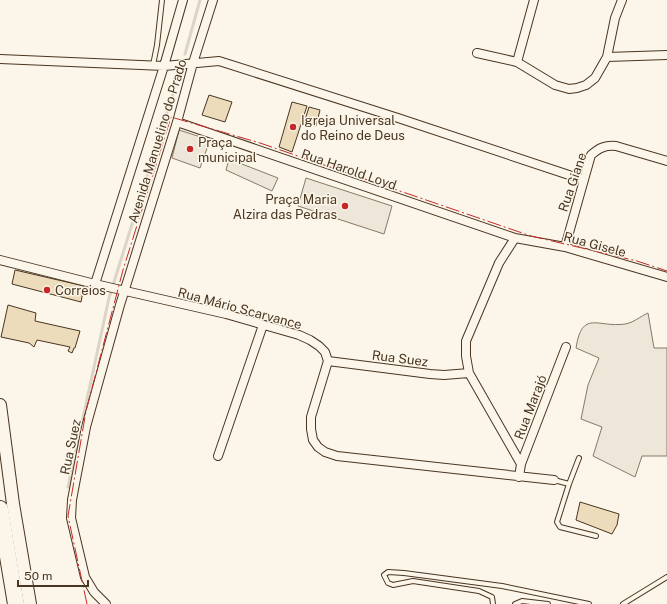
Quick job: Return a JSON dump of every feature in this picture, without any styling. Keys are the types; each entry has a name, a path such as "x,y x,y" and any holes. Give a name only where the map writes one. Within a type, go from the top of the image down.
{"highway":[{"path":"0,509 16,604"}],"main road":[{"path":"0,405 13,504 30,604"}],"street":[{"name":"Avenida Manuelino do Prado","path":"95,284 164,66 183,0"},
{"name":"Avenida Manuelino do Prado","path":"124,290 177,122 212,0"},
{"path":"517,62 534,0"},
{"path":"477,53 517,62 555,85 569,89 586,85 595,78 607,57 615,18 622,0"},
{"path":"607,57 667,55"},
{"path":"0,59 164,66 219,61 584,180"},
{"name":"Rua Harold Loyd","path":"177,122 515,238"},
{"name":"Rua Giane","path":"565,247 591,155 599,149 607,146 626,148 667,161"},
{"path":"515,238 499,263 476,315 466,341 466,356 469,373 521,464"},
{"name":"Rua Gisele","path":"515,238 565,247 667,276"},
{"name":"Rua Mário Scarvance","path":"0,260 95,284 226,314 299,335 310,340 322,349 328,361"},
{"name":"Rua Suez","path":"106,604 94,592 85,577 71,518 72,500 86,427 124,290"},
{"path":"218,456 263,325"},
{"name":"Rua Marajó","path":"519,477 521,464 566,347"},
{"path":"328,361 311,417 313,440 318,447 325,452 337,456 554,480"},
{"name":"Rua Suez","path":"328,361 430,374 444,375 469,373"}],"lane":[{"path":"153,65 157,45 162,0"},
{"path":"579,458 557,522 560,527 596,536"},
{"path":"554,480 569,484"},
{"path":"493,604 492,597 478,591 413,581 393,585 388,583 384,575 388,572 404,573 502,586 588,604"},
{"path":"623,604 667,577"},
{"path":"515,604 522,601 548,604"}],"shaded area":[{"name":"Praça municipal","path":"179,130 210,140 200,168 172,158"},
{"path":"229,159 278,178 272,191 226,170"},
{"name":"Praça Maria Alzira das Pedras","path":"306,178 392,206 384,234 298,206"},
{"path":"648,313 654,348 667,348 667,456 642,456 635,477 593,456 602,427 581,419 588,385 599,358 576,348 582,328 587,324 625,324"}],"building":[{"path":"209,95 232,102 225,122 202,115"},
{"name":"Igreja Universal do Reino de Deus","path":"292,102 307,106 292,152 279,147"},
{"path":"309,107 320,110 316,126 304,123"},
{"path":"15,270 84,286 81,302 12,284"},
{"path":"8,305 36,313 35,321 80,331 72,353 68,351 70,347 37,340 34,347 29,343 1,337"},
{"path":"580,502 619,514 617,525 612,534 576,520"}],"waterway":[{"path":"185,54 200,0"},
{"path":"68,487 109,298 179,74"}],"power":[{"path":"87,604 68,516 86,411 123,270 171,117 260,143 531,236 637,261 667,271"}],"place":[{"name":"Igreja Universal do Reino de Deus","path":"293,127"},
{"name":"Praça municipal","path":"190,149"},
{"name":"Praça Maria Alzira das Pedras","path":"345,206"},
{"name":"Correios","path":"47,290"}]}
